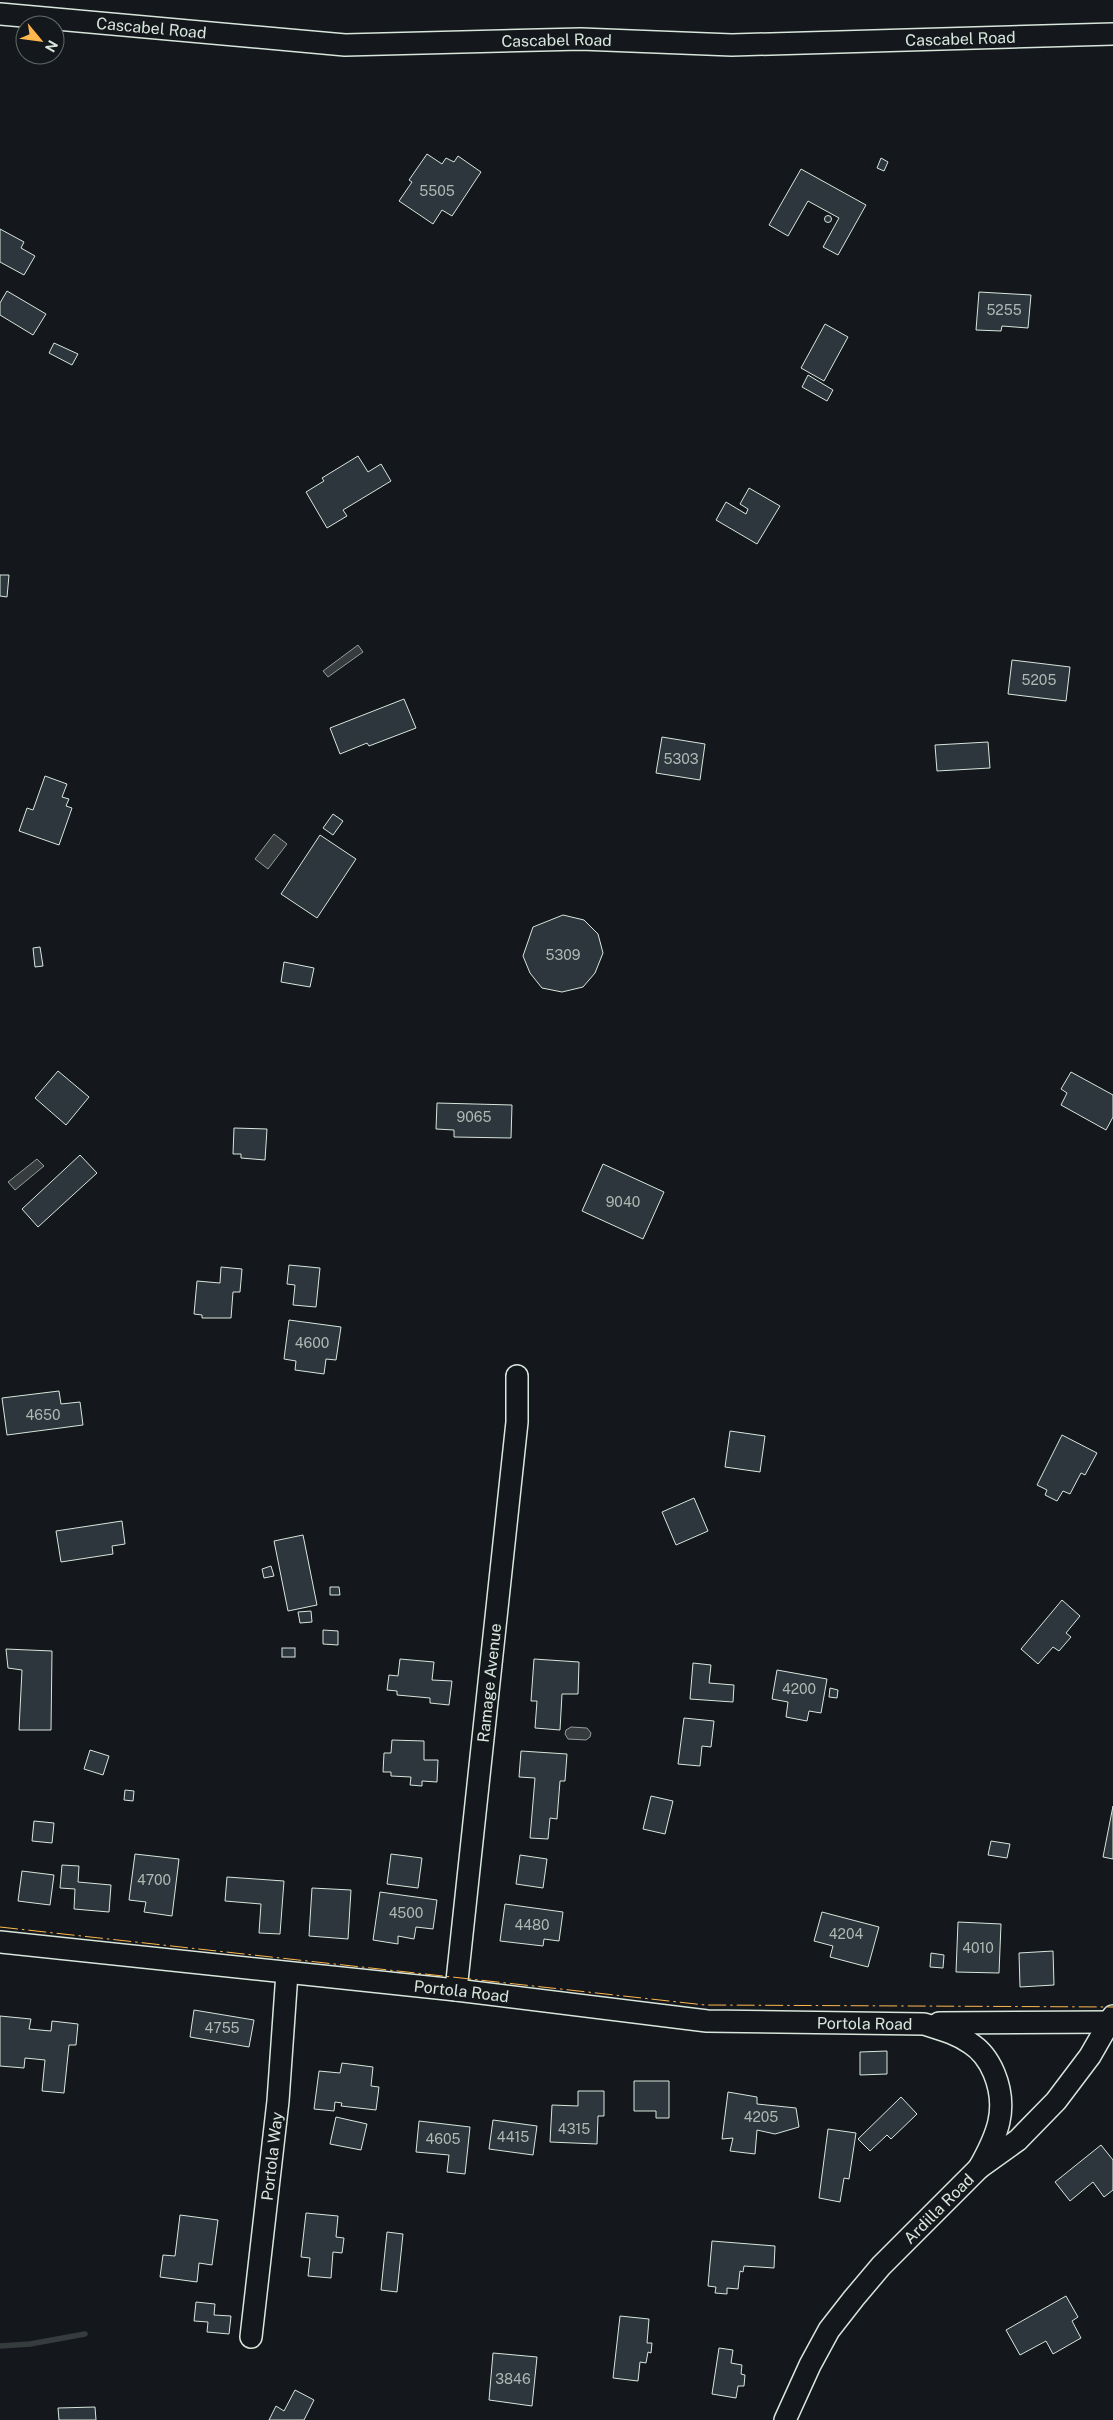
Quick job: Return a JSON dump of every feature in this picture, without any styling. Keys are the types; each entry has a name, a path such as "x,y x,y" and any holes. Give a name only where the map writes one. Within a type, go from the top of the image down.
{"street":[{"name":"Cascabel Road","path":"0,14 346,45 581,40 732,45 1113,34"},
{"name":"Ramage Avenue","path":"456,1990 517,1422 517,1376"},
{"name":"Portola Road","path":"0,1942 286,1974 456,1990 708,2021 924,2024 1112,2019"},
{"name":"Portola Way","path":"252,2336 278,2101 286,1974"},
{"name":"Ardilla Road","path":"785,2420 810,2365 829,2330 854,2298 881,2266 979,2168 1018,2140 1056,2102 1090,2056 1112,2019"},
{"name":"Portola Road","path":"924,2024 949,2031 971,2043 983,2054 998,2083 1002,2100 1001,2116 992,2145 979,2168"}],"shaded area":[{"path":"358,645 363,652 328,677 323,671"},
{"path":"274,834 287,844 268,869 255,859"},
{"path":"37,1159 44,1166 15,1190 8,1182"},
{"path":"571,1727 587,1728 591,1733 590,1737 586,1740 568,1739 565,1734 566,1730"}],"building":[{"path":"427,154 442,164 446,158 454,162 458,156 481,172 452,216 442,210 433,224 399,201 412,182 409,180"},
{"path":"881,158 888,162 884,171 877,168"},
{"path":"801,169 866,205 838,255 823,247 839,218 808,201 788,236 769,225"},
{"path":"828,215 832,219 828,223 824,219"},
{"path":"0,229 24,242 21,248 35,256 24,275 0,262"},
{"path":"7,291 46,314 33,335 0,315 0,303"},
{"path":"979,292 1031,295 1028,328 1002,326 1001,331 976,330"},
{"path":"825,324 848,337 824,381 801,368"},
{"path":"54,343 78,354 72,365 49,353"},
{"path":"808,375 833,390 827,401 802,387"},
{"path":"358,456 368,472 381,464 391,481 343,510 347,516 327,528 306,492 324,481 322,478"},
{"path":"749,488 780,506 757,544 716,520 726,502 746,514 748,509 740,504"},
{"path":"0,575 9,575 7,597 0,596"},
{"path":"1012,660 1070,667 1066,701 1008,694"},
{"path":"404,699 416,728 369,746 367,743 340,754 330,728"},
{"path":"662,737 705,744 700,780 656,773"},
{"path":"988,742 990,768 937,771 935,745"},
{"path":"45,776 67,784 62,797 69,799 66,806 72,808 59,845 19,831 27,808 33,810"},
{"path":"333,814 343,821 333,835 323,828"},
{"path":"320,835 356,859 317,918 281,894"},
{"path":"563,915 584,920 598,934 603,953 595,973 583,987 562,992 542,988 530,973 523,956 533,927"},
{"path":"40,947 43,966 35,967 33,948"},
{"path":"284,962 314,968 310,987 281,982"},
{"path":"58,1071 89,1097 66,1125 35,1098"},
{"path":"1071,1072 1113,1095 1113,1117 1106,1130 1061,1105 1067,1093 1061,1089"},
{"path":"437,1103 512,1105 511,1138 454,1137 454,1130 436,1129"},
{"path":"234,1128 267,1129 265,1160 241,1158 241,1154 233,1154"},
{"path":"80,1155 97,1173 38,1227 22,1209"},
{"path":"603,1164 664,1192 643,1239 582,1211"},
{"path":"289,1265 320,1268 316,1307 293,1305 295,1285 287,1284"},
{"path":"221,1267 242,1269 240,1292 233,1292 231,1318 202,1318 202,1315 194,1314 197,1281 220,1283"},
{"path":"289,1320 341,1327 336,1360 326,1359 324,1374 295,1370 296,1361 284,1359"},
{"path":"59,1391 61,1404 80,1402 83,1425 7,1435 2,1398"},
{"path":"730,1431 765,1436 760,1472 725,1467"},
{"path":"1062,1435 1097,1453 1085,1475 1081,1473 1070,1494 1063,1491 1057,1501 1045,1495 1047,1490 1037,1485"},
{"path":"694,1498 708,1531 676,1545 662,1512"},
{"path":"122,1521 125,1544 112,1546 113,1554 61,1562 56,1531"},
{"path":"303,1535 317,1605 288,1611 274,1541"},
{"path":"271,1566 274,1576 264,1578 262,1569"},
{"path":"330,1587 339,1587 340,1595 330,1595"},
{"path":"1062,1600 1080,1616 1066,1633 1071,1637 1059,1651 1053,1647 1038,1664 1021,1649"},
{"path":"311,1611 312,1622 300,1623 298,1612"},
{"path":"323,1630 338,1631 338,1645 323,1644"},
{"path":"282,1648 295,1648 295,1657 282,1657"},
{"path":"6,1649 52,1651 51,1730 19,1730 22,1670 8,1668"},
{"path":"400,1659 434,1662 432,1680 452,1681 449,1705 430,1703 430,1698 397,1695 397,1691 387,1690 389,1675 398,1676"},
{"path":"534,1659 579,1662 578,1694 562,1694 560,1730 535,1728 537,1701 531,1701"},
{"path":"693,1663 711,1665 709,1683 734,1685 733,1702 690,1699"},
{"path":"777,1670 827,1679 821,1713 809,1711 807,1721 786,1717 788,1702 772,1699"},
{"path":"830,1688 838,1690 837,1698 829,1697"},
{"path":"684,1718 714,1721 711,1747 702,1746 700,1766 678,1764"},
{"path":"392,1740 424,1741 424,1760 438,1760 437,1782 422,1781 422,1786 410,1785 411,1777 391,1776 391,1772 383,1772 384,1753 391,1753"},
{"path":"90,1750 109,1756 103,1775 84,1769"},
{"path":"521,1751 567,1754 565,1781 560,1781 557,1819 550,1818 548,1839 530,1838 535,1778 519,1777"},
{"path":"125,1790 134,1791 133,1801 124,1800"},
{"path":"651,1796 673,1801 665,1834 643,1829"},
{"path":"1113,1806 1113,1859 1103,1857"},
{"path":"34,1821 54,1823 52,1843 32,1841"},
{"path":"991,1841 1010,1844 1007,1858 988,1855"},
{"path":"135,1854 179,1859 172,1916 144,1912 146,1902 129,1900"},
{"path":"391,1854 422,1858 418,1888 387,1884"},
{"path":"520,1855 547,1859 543,1888 516,1884"},
{"path":"62,1865 79,1866 78,1882 111,1885 109,1912 74,1909 75,1889 60,1888"},
{"path":"22,1871 54,1875 50,1905 18,1901"},
{"path":"227,1877 284,1881 280,1934 259,1933 261,1904 225,1901"},
{"path":"312,1888 351,1890 348,1939 309,1936"},
{"path":"380,1892 437,1900 433,1929 416,1927 414,1939 398,1936 398,1944 373,1940"},
{"path":"505,1904 563,1912 559,1941 544,1939 543,1946 500,1941"},
{"path":"822,1912 879,1927 868,1967 830,1957 833,1946 814,1941"},
{"path":"958,1922 1001,1924 999,1973 956,1972"},
{"path":"1053,1951 1054,1985 1020,1987 1019,1953"},
{"path":"931,1953 944,1955 943,1968 930,1967"},
{"path":"194,2010 254,2020 249,2047 190,2037"},
{"path":"0,2016 31,2019 29,2029 51,2031 52,2021 78,2024 76,2045 69,2045 64,2093 42,2091 45,2060 25,2058 24,2068 0,2066"},
{"path":"887,2051 887,2074 860,2075 860,2052"},
{"path":"342,2063 373,2067 371,2086 379,2087 376,2110 341,2106 342,2103 335,2102 334,2111 314,2109 319,2071 340,2073"},
{"path":"634,2081 669,2081 669,2118 656,2118 656,2111 634,2111"},
{"path":"578,2091 604,2091 604,2116 598,2116 597,2144 550,2142 552,2105 578,2106"},
{"path":"728,2092 757,2097 757,2104 796,2108 799,2127 775,2134 757,2130 755,2154 730,2151 733,2138 722,2139"},
{"path":"901,2097 917,2114 891,2139 887,2135 870,2151 858,2139"},
{"path":"336,2117 367,2124 361,2150 330,2144"},
{"path":"493,2120 537,2126 533,2155 489,2149"},
{"path":"419,2121 470,2127 465,2174 447,2172 449,2155 416,2152"},
{"path":"828,2129 856,2133 849,2179 844,2178 840,2202 819,2198"},
{"path":"1101,2145 1113,2160 1113,2190 1104,2197 1093,2182 1070,2201 1055,2182"},
{"path":"306,2213 338,2216 336,2237 344,2238 342,2253 333,2252 331,2278 308,2276 310,2258 301,2257"},
{"path":"180,2215 218,2220 212,2265 199,2263 197,2282 160,2277 163,2255 175,2256"},
{"path":"387,2232 403,2234 397,2292 381,2290"},
{"path":"712,2241 775,2246 774,2268 744,2266 743,2272 740,2271 738,2289 727,2288 727,2294 715,2293 716,2287 708,2286"},
{"path":"1066,2296 1078,2317 1072,2321 1081,2338 1053,2354 1046,2341 1020,2355 1006,2330"},
{"path":"196,2302 215,2304 214,2315 231,2316 229,2334 207,2332 208,2322 194,2321"},
{"path":"620,2316 649,2319 647,2343 652,2343 651,2353 648,2352 646,2363 640,2362 638,2381 613,2378"},
{"path":"719,2348 733,2350 731,2363 742,2365 741,2374 745,2375 744,2386 738,2386 736,2398 712,2394"},
{"path":"493,2353 537,2357 532,2406 489,2400"},
{"path":"295,2390 314,2400 304,2420 269,2420 276,2406 284,2411"},
{"path":"95,2407 96,2420 59,2420 58,2408"}],"waterway":[{"path":"0,2346 30,2344 85,2334"}],"power":[{"path":"0,1927 705,2005 1113,2007"}]}
